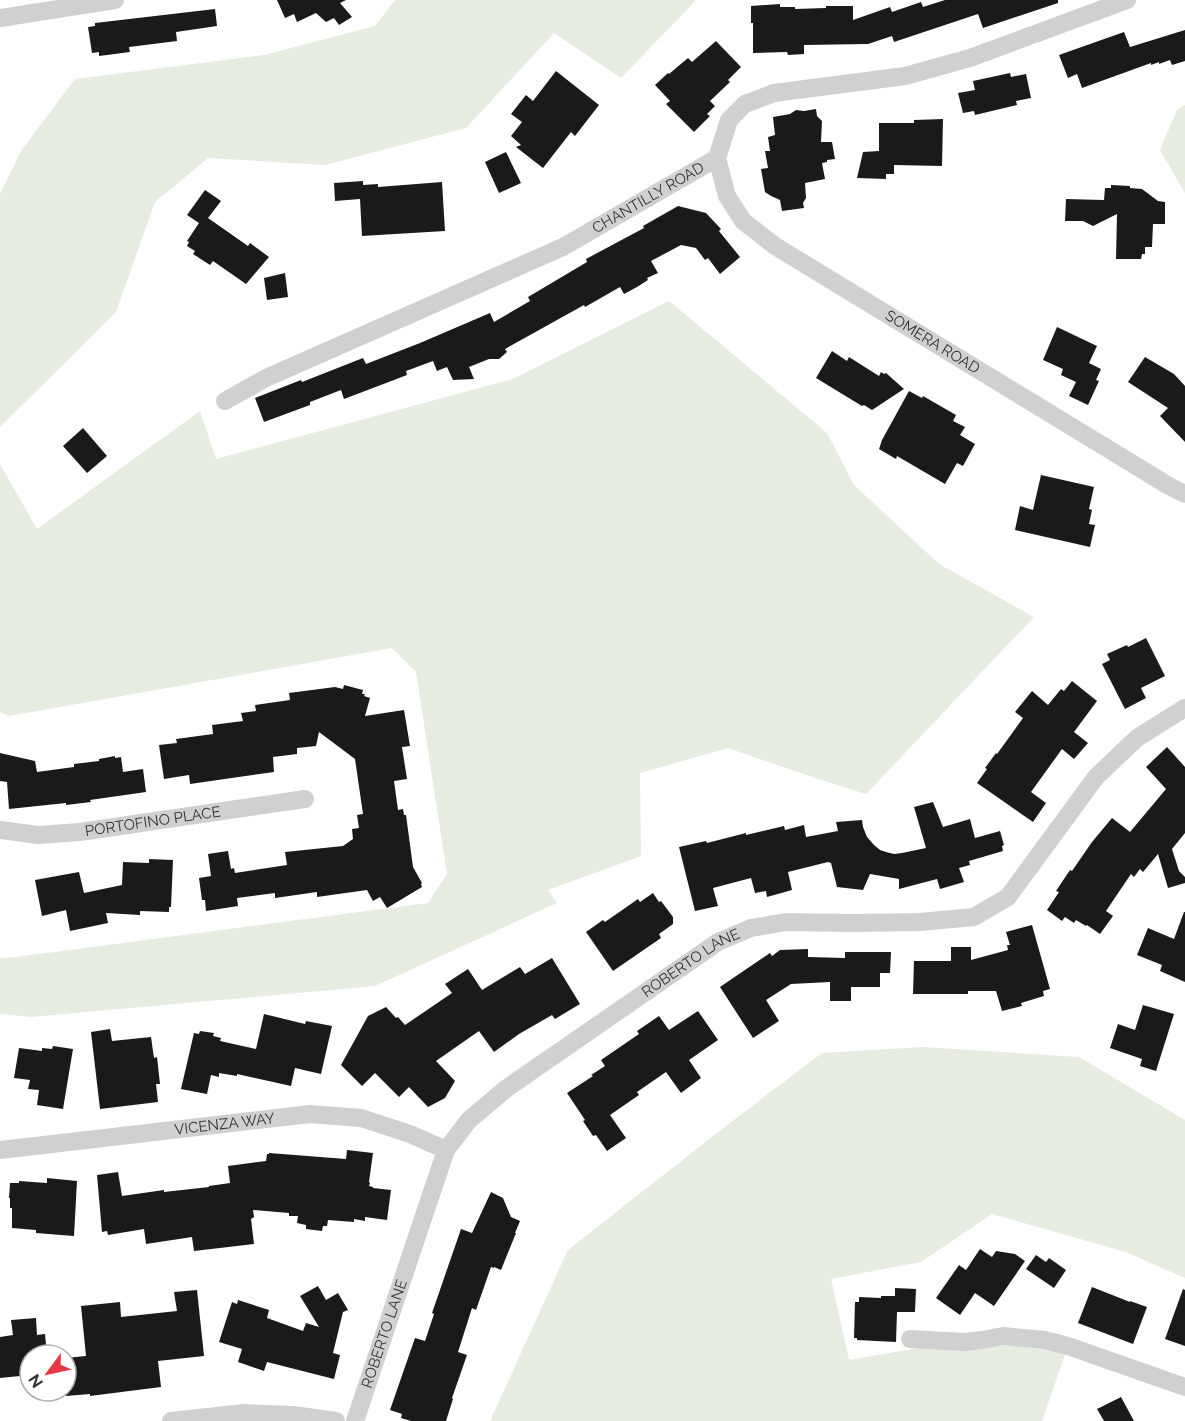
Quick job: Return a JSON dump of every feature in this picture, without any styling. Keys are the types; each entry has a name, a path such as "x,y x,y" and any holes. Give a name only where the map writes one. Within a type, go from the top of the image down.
{"street":[{"path":"0,18 116,0"},
{"name":"CHANTILLY ROAD","path":"225,401 266,378 563,247 717,158 729,120 745,104 774,93 905,76 970,58 1127,0"},
{"name":"SOMERA ROAD","path":"717,158 727,196 743,221 775,246 1185,494"},
{"name":"ROBERTO LANE","path":"355,1421 446,1150 470,1120 507,1088 717,942 751,928 786,922 920,922 974,917 1008,897 1096,777 1137,738 1185,708"},
{"name":"PORTOFINO PLACE","path":"0,830 38,835 80,832 305,799"},
{"name":"VICENZA WAY","path":"0,1150 310,1114 361,1118 410,1134 446,1150"},
{"path":"910,1339 964,1342 1003,1336 1045,1340 1185,1387"},
{"path":"171,1421 244,1413 293,1415 336,1421"}],"shaded area":[{"path":"395,0 696,0 621,78 554,33 466,128 325,165 208,158 155,202 116,312 0,427 0,194 21,151 75,79 264,55 375,26"},
{"path":"1185,105 1185,193 1160,150 1177,110"},
{"path":"669,301 827,433 854,485 939,564 1034,617 866,794 728,748 640,773 641,856 548,890 557,903 375,986 31,1017 0,1014 0,958 428,903 447,874 416,672 392,648 9,716 0,712 0,464 37,529 200,411 216,459 513,379"},
{"path":"923,1047 1079,1057 1185,1120 1185,1278 1126,1252 992,1214 921,1262 831,1279 849,1360 936,1345 1068,1346 1042,1421 490,1421 568,1250 822,1053"}],"building":[{"path":"277,0 346,0 340,3 352,17 339,25 334,18 326,22 316,13 297,22 294,14 285,18"},
{"path":"945,0 1058,0 1058,3 983,28 978,14 894,42 892,36 868,44 804,45 804,54 753,53 751,6 780,4 780,7 795,7 795,9 853,6 853,20 890,7 892,12 921,2 923,7"},
{"path":"215,9 217,26 176,32 177,41 129,47 130,52 99,56 99,52 92,53 88,27 95,26 95,23"},
{"path":"1185,30 1185,61 1172,65 1170,60 1159,64 1159,62 1151,65 1151,63 1082,88 1077,74 1068,78 1059,55 1124,32 1130,47"},
{"path":"716,41 741,67 728,80 730,82 710,101 715,106 707,114 710,116 694,132 666,104 670,101 655,85 688,58 692,62"},
{"path":"556,71 599,105 575,136 571,132 543,168 516,147 521,145 511,136 522,122 511,114 526,95 533,101"},
{"path":"1010,73 1011,77 1026,74 1031,98 1016,101 1017,105 975,115 974,111 963,113 958,93 975,90 973,81"},
{"path":"816,109 817,116 822,121 821,142 832,142 835,159 822,163 825,179 805,183 804,208 782,211 780,200 765,192 761,169 768,168 765,151 770,151 768,137 775,135 773,117 790,114 796,110"},
{"path":"943,119 942,166 894,165 894,174 886,174 886,179 857,178 863,152 879,151 879,123 914,123 914,120"},
{"path":"506,152 521,183 499,193 485,162"},
{"path":"363,181 363,185 378,184 378,187 442,182 445,231 362,236 360,199 335,201 334,183"},
{"path":"1111,185 1142,189 1158,201 1165,202 1165,224 1153,224 1152,247 1145,247 1145,254 1142,254 1141,259 1116,259 1117,214 1093,226 1083,221 1065,221 1066,199 1104,200 1105,188 1111,188"},
{"path":"205,190 221,201 208,218 248,246 250,243 269,257 246,284 213,261 210,265 193,254 195,251 187,246 189,242 187,241 199,223 187,215"},
{"path":"678,206 706,213 721,229 719,231 740,257 720,274 708,258 705,260 696,248 681,245 651,261 658,273 647,278 648,280 637,287 624,294 620,287 505,349 507,352 499,359 489,359 469,367 474,379 453,380 447,367 437,371 433,361 406,371 407,375 344,399 341,390 310,402 310,405 264,422 255,398 363,358 366,364 490,313 494,322 530,301 528,297 587,262 586,259 644,228 643,226"},
{"path":"285,273 288,297 267,300 264,278"},
{"path":"1057,327 1097,346 1089,363 1101,369 1096,380 1099,381 1088,405 1069,396 1076,382 1061,375 1063,369 1043,360"},
{"path":"832,351 847,361 849,357 879,376 881,372 886,373 904,389 872,410 862,406 816,378"},
{"path":"1145,357 1174,374 1185,386 1185,442 1160,416 1168,408 1128,382"},
{"path":"909,391 922,398 923,396 956,415 953,421 965,427 960,435 975,444 963,466 957,463 945,484 897,456 896,459 879,449"},
{"path":"83,428 107,456 87,473 63,446"},
{"path":"1041,475 1094,487 1089,509 1092,510 1089,524 1095,525 1090,547 1015,530 1020,506 1033,510"},
{"path":"1146,638 1165,676 1141,688 1146,698 1125,709 1102,664 1110,660 1107,654"},
{"path":"1072,681 1097,701 1074,732 1088,743 1074,759 1062,749 1031,792 1046,803 1033,822 977,783 987,769 985,768 1023,718 1015,712 1032,691 1048,705 1061,689 1064,691"},
{"path":"344,685 363,690 362,694 370,698 365,716 404,710 410,746 402,747 407,779 394,781 398,810 403,809 406,815 413,867 422,887 387,908 380,897 373,901 367,890 317,897 317,892 275,898 275,893 237,898 238,906 206,911 199,878 211,876 208,854 228,851 231,869 234,868 235,873 287,865 285,852 343,846 353,839 352,829 359,828 357,815 363,814 355,759 319,732 316,746 297,748 297,754 273,757 274,772 190,784 189,775 164,779 159,745 177,743 176,739 213,734 212,725 243,721 241,713 256,711 255,705 290,700 289,693 335,687 343,689"},
{"path":"1167,747 1185,767 1185,833 1172,849 1179,871 1185,877 1185,883 1168,888 1158,854 1143,872 1140,869 1134,877 1131,874 1106,911 1113,916 1100,934 1076,920 1074,923 1065,917 1062,921 1047,910 1059,892 1056,891 1092,842 1112,818 1130,832 1166,789 1146,767"},
{"path":"0,753 35,761 37,772 74,767 74,764 99,761 99,759 115,756 115,758 121,757 123,772 143,769 146,792 90,800 91,802 9,809 7,782 0,781"},
{"path":"933,802 943,827 970,819 975,838 1000,831 1004,845 1002,846 1003,851 969,861 970,865 959,868 964,882 940,889 937,879 899,889 899,879 870,874 863,890 837,887 831,863 828,862 788,872 792,890 767,897 766,891 755,893 751,878 713,888 718,906 695,911 679,847 784,826 785,830 804,825 806,837 838,831 836,822 862,820 867,837 880,850 894,854 902,853 926,848 914,807"},
{"path":"149,859 173,860 169,912 140,911 140,915 106,913 108,923 70,931 66,910 42,916 35,880 79,872 84,893 122,885 123,862 149,863"},
{"path":"653,893 673,917 673,924 659,934 661,938 613,971 586,932 638,899 640,902"},
{"path":"1184,912 1185,982 1160,971 1162,965 1137,955 1148,928 1174,939"},
{"path":"1032,925 1050,989 1043,991 1044,996 1021,1003 1022,1006 1002,1011 996,991 968,991 968,994 913,994 914,961 951,961 951,947 971,947 971,960 1008,950 1007,945 1010,945 1006,932"},
{"path":"808,949 808,957 845,958 845,952 891,952 890,973 880,973 880,987 851,987 851,1001 830,1001 830,982 791,984 766,1000 779,1021 753,1038 720,987 770,953 772,956 780,950"},
{"path":"552,958 580,1004 555,1019 552,1015 494,1052 479,1031 436,1061 455,1081 445,1098 428,1107 409,1087 399,1097 375,1073 362,1086 341,1065 368,1016 386,1007 405,1025 452,993 445,984 468,969 482,990 520,967 525,974"},
{"path":"1143,1005 1174,1014 1156,1071 1140,1066 1142,1059 1110,1048 1118,1024 1135,1030"},
{"path":"698,1011 718,1040 689,1060 701,1078 681,1093 666,1072 637,1092 639,1095 610,1115 626,1138 607,1151 596,1135 593,1136 567,1093 605,1066 601,1060 639,1034 637,1031 659,1016 669,1030"},
{"path":"264,1014 305,1024 306,1021 332,1026 321,1074 295,1068 291,1086 237,1074 237,1076 219,1073 219,1077 211,1075 207,1094 181,1089 194,1033 199,1034 200,1031 214,1033 213,1036 221,1038 220,1041 256,1049"},
{"path":"110,1029 112,1041 151,1037 154,1058 157,1057 160,1084 156,1084 158,1102 100,1109 91,1032"},
{"path":"53,1046 73,1049 63,1109 37,1105 39,1090 28,1089 30,1080 14,1078 19,1048 42,1051 42,1048 52,1049"},
{"path":"347,1150 373,1153 369,1186 391,1190 387,1220 365,1217 365,1221 354,1219 354,1222 328,1220 327,1226 323,1226 322,1231 306,1229 306,1225 297,1223 298,1216 289,1216 289,1213 253,1210 254,1217 251,1219 254,1244 194,1251 192,1237 146,1244 144,1229 108,1235 107,1231 102,1232 97,1175 118,1172 122,1196 164,1190 164,1192 230,1183 228,1166 266,1161 269,1153 346,1159"},
{"path":"47,1178 77,1181 74,1236 36,1233 36,1230 12,1228 10,1183 19,1183 19,1181 47,1183"},
{"path":"491,1192 503,1198 511,1217 520,1221 501,1270 491,1267 476,1310 472,1308 458,1352 467,1355 446,1421 411,1421 401,1418 402,1414 390,1410 415,1338 425,1341 434,1314 432,1313 461,1229 472,1233"},
{"path":"980,1249 992,1257 996,1251 1015,1254 1025,1261 994,1306 975,1293 960,1315 936,1298 959,1265 966,1270"},
{"path":"1036,1255 1046,1262 1049,1258 1066,1270 1054,1288 1026,1269"},
{"path":"318,1286 326,1300 338,1293 348,1310 343,1312 333,1353 340,1355 334,1379 267,1362 264,1371 238,1362 242,1349 219,1342 232,1302 237,1304 238,1300 269,1310 267,1318 303,1331 306,1323 319,1327 300,1296"},
{"path":"1092,1287 1147,1307 1133,1344 1078,1323"},
{"path":"895,1288 916,1289 915,1312 897,1312 896,1342 854,1338 855,1302 859,1302 859,1297 895,1296"},
{"path":"1183,1289 1185,1290 1185,1346 1165,1339"},
{"path":"197,1290 204,1356 158,1361 161,1387 90,1396 90,1394 78,1395 78,1357 86,1356 81,1306 120,1302 121,1317 177,1311 174,1292"},
{"path":"36,1318 37,1335 45,1334 46,1343 18,1343 18,1376 0,1378 0,1337 13,1335 11,1320"},
{"path":"1121,1397 1134,1421 1104,1421 1097,1409"}]}
